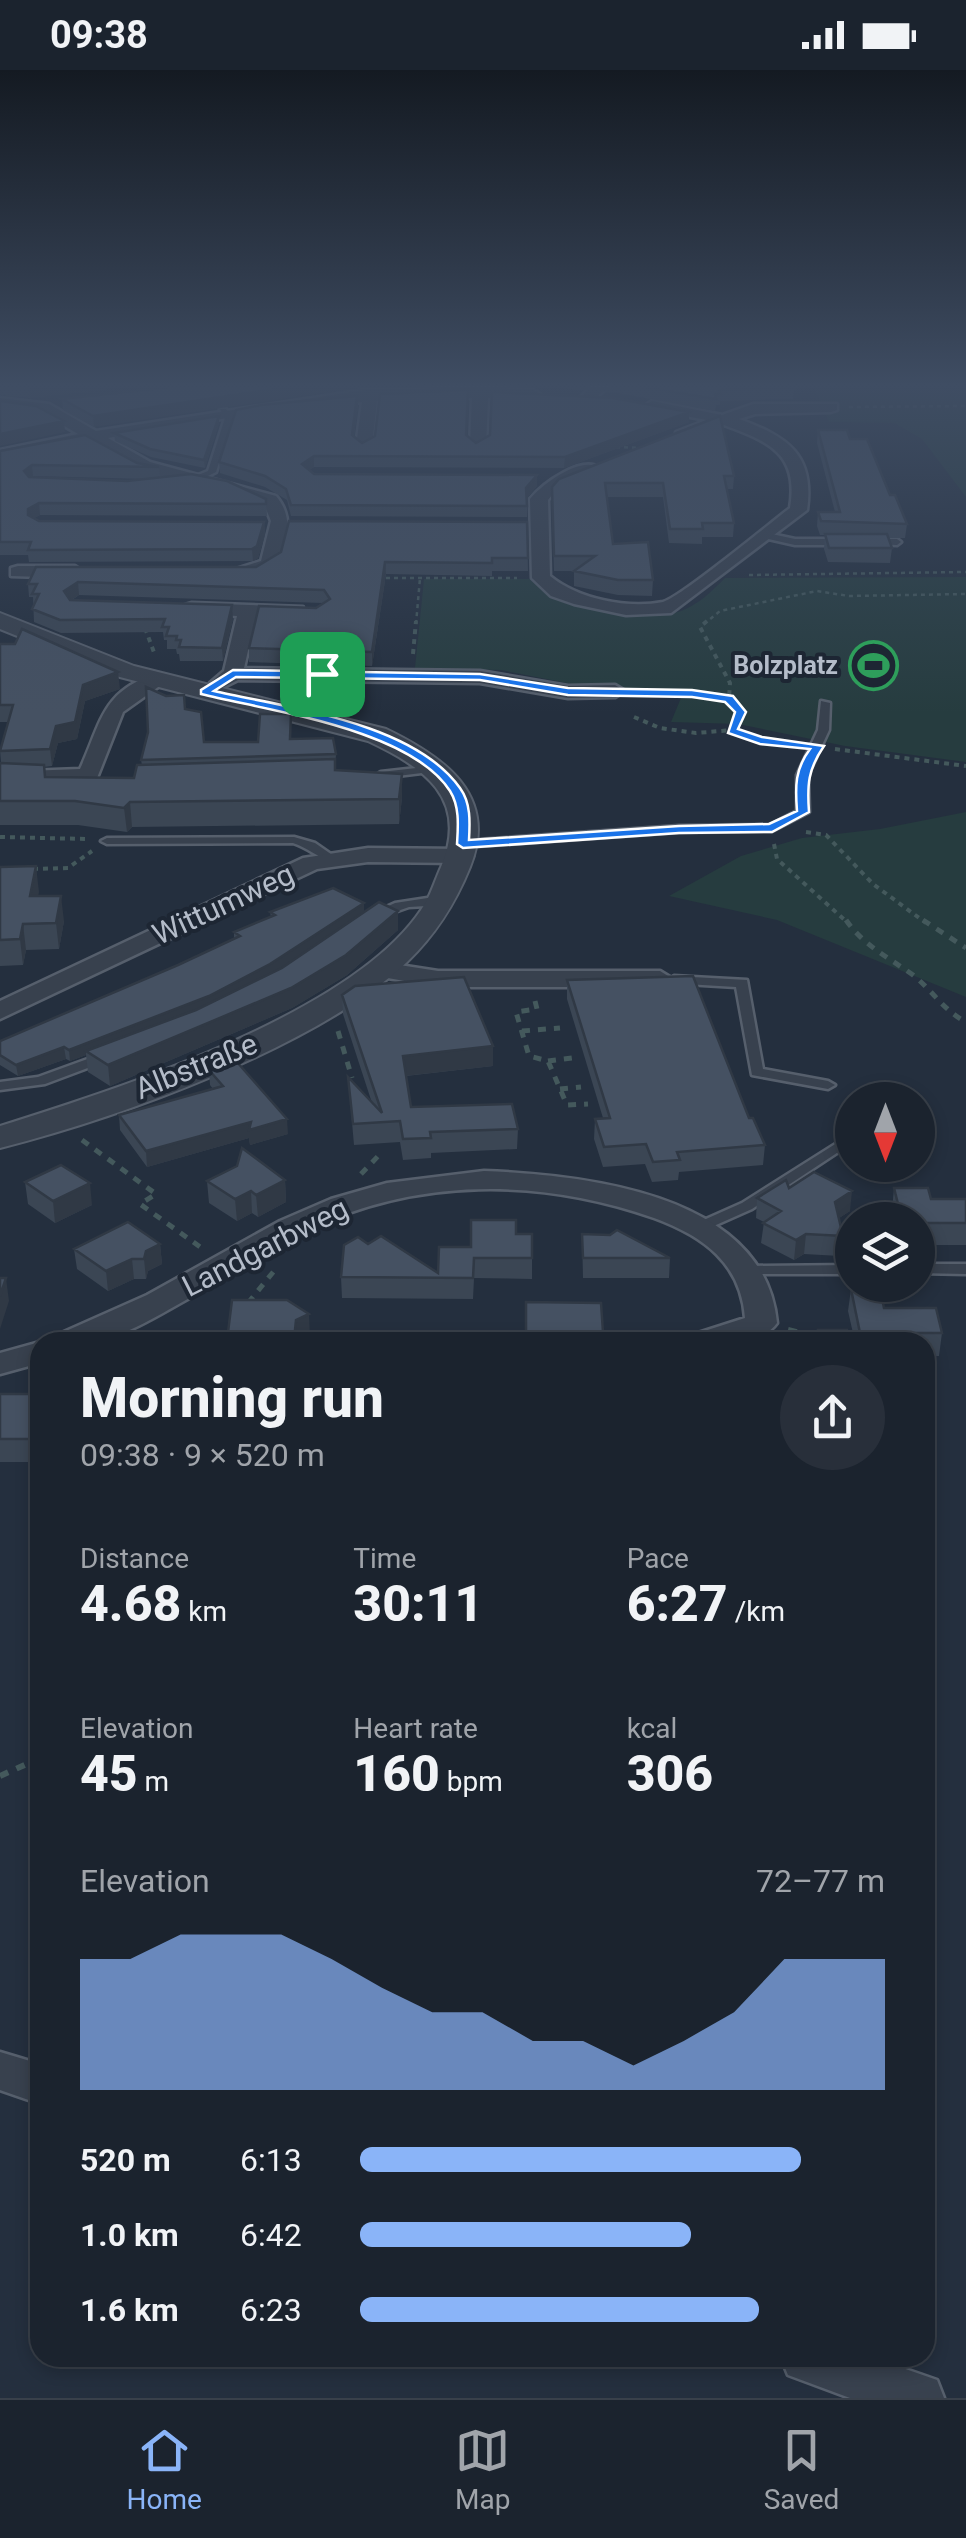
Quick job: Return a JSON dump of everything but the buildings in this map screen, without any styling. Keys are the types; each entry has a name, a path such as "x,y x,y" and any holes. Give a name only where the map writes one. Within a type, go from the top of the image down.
{"street":[{"path":"254,496 270,500 289,525"},
{"path":"541,496 531,526 541,578 558,592 626,610 671,606 798,510 799,496"},
{"path":"260,525 289,525"},
{"path":"212,572 257,570 269,564 289,525"},
{"path":"18,572 96,572"},
{"path":"148,607 318,611"},
{"path":"233,674 248,611"},
{"name":"Albstraße","path":"0,620 148,677 357,728 396,744 434,769 462,803 462,850 456,878 432,919 380,970 321,1009 249,1046 180,1076 0,1137"},
{"path":"205,692 233,674 480,677 568,692 615,691"},
{"path":"0,779 72,778 89,773 111,710 148,677"},
{"name":"Wittumweg","path":"0,1011 293,870 332,858 462,850"},
{"path":"380,970 438,979 660,979"},
{"name":"Landgarbweg","path":"96,1332 237,1260 297,1224 348,1202 456,1181 526,1181 586,1189 648,1205 702,1226 750,1271"},
{"path":"735,1332 760,1324 761,1296 750,1271"},
{"path":"0,1364 30,1355"},
{"path":"0,2071 30,2081"},
{"path":"831,2367 919,2398"}],"lane":[{"path":"767,536 795,542 897,542"},
{"path":"462,850 644,831 772,828 803,812 800,783 806,762 827,730 825,703"},
{"path":"362,775 434,769"},
{"path":"72,778 104,782"},
{"path":"107,841 294,840 332,858"},
{"path":"362,921 398,904 443,901"},
{"path":"660,979 742,982 757,1072 828,1085"},
{"path":"0,1086 40,1081 119,1052"},
{"path":"702,1226 746,1206 835,1148"},
{"path":"935,1269 966,1269"},
{"path":"750,1271 835,1270"}],"path":[{"path":"715,576 966,572"},
{"path":"363,578 541,578"},
{"path":"412,674 420,578"},
{"path":"732,730 740,712 729,699 730,683 700,627 720,611 817,590 849,596 966,594"},
{"path":"148,607 143,622 158,663 148,677"},
{"path":"615,691 729,699"},
{"path":"634,717 660,728 696,733 732,730 760,740 966,766"},
{"path":"966,948 878,891 846,863 826,835 772,828 777,858 844,918 860,941 916,977 952,1015 966,1022"},
{"path":"0,838 107,841"},
{"path":"22,869 68,868 107,841"},
{"path":"537,1009 516,1012 529,1056 548,1061 572,1058"},
{"path":"338,1028 352,1078"},
{"path":"522,1031 560,1028"},
{"path":"341,1042 357,1040"},
{"path":"347,1062 361,1060"},
{"path":"548,1061 567,1105 588,1104"},
{"path":"560,1089 581,1087"},
{"path":"54,1120 156,1194 140,1204 237,1260 274,1271 240,1313"},
{"path":"760,1324 794,1332"},
{"path":"0,1776 30,1762"}],"green space":[{"path":"966,577 966,762 845,746 738,724 671,722 683,693 587,687 501,670 415,668 424,579 530,579 543,590 580,606 646,616 681,611 725,578"},
{"path":"966,812 966,997 777,920 669,896 741,856 802,838 880,829"}],"place":[{"name":"Bolzplatz","path":"873,665"}],"route":[{"path":"233,674 322,674 480,677 568,692 692,693 729,699 740,712 732,730 760,740 818,746 806,762 800,783 803,812 772,828 679,829 463,844 464,816 456,791 446,778 396,744 340,723 205,692 233,674"}]}
